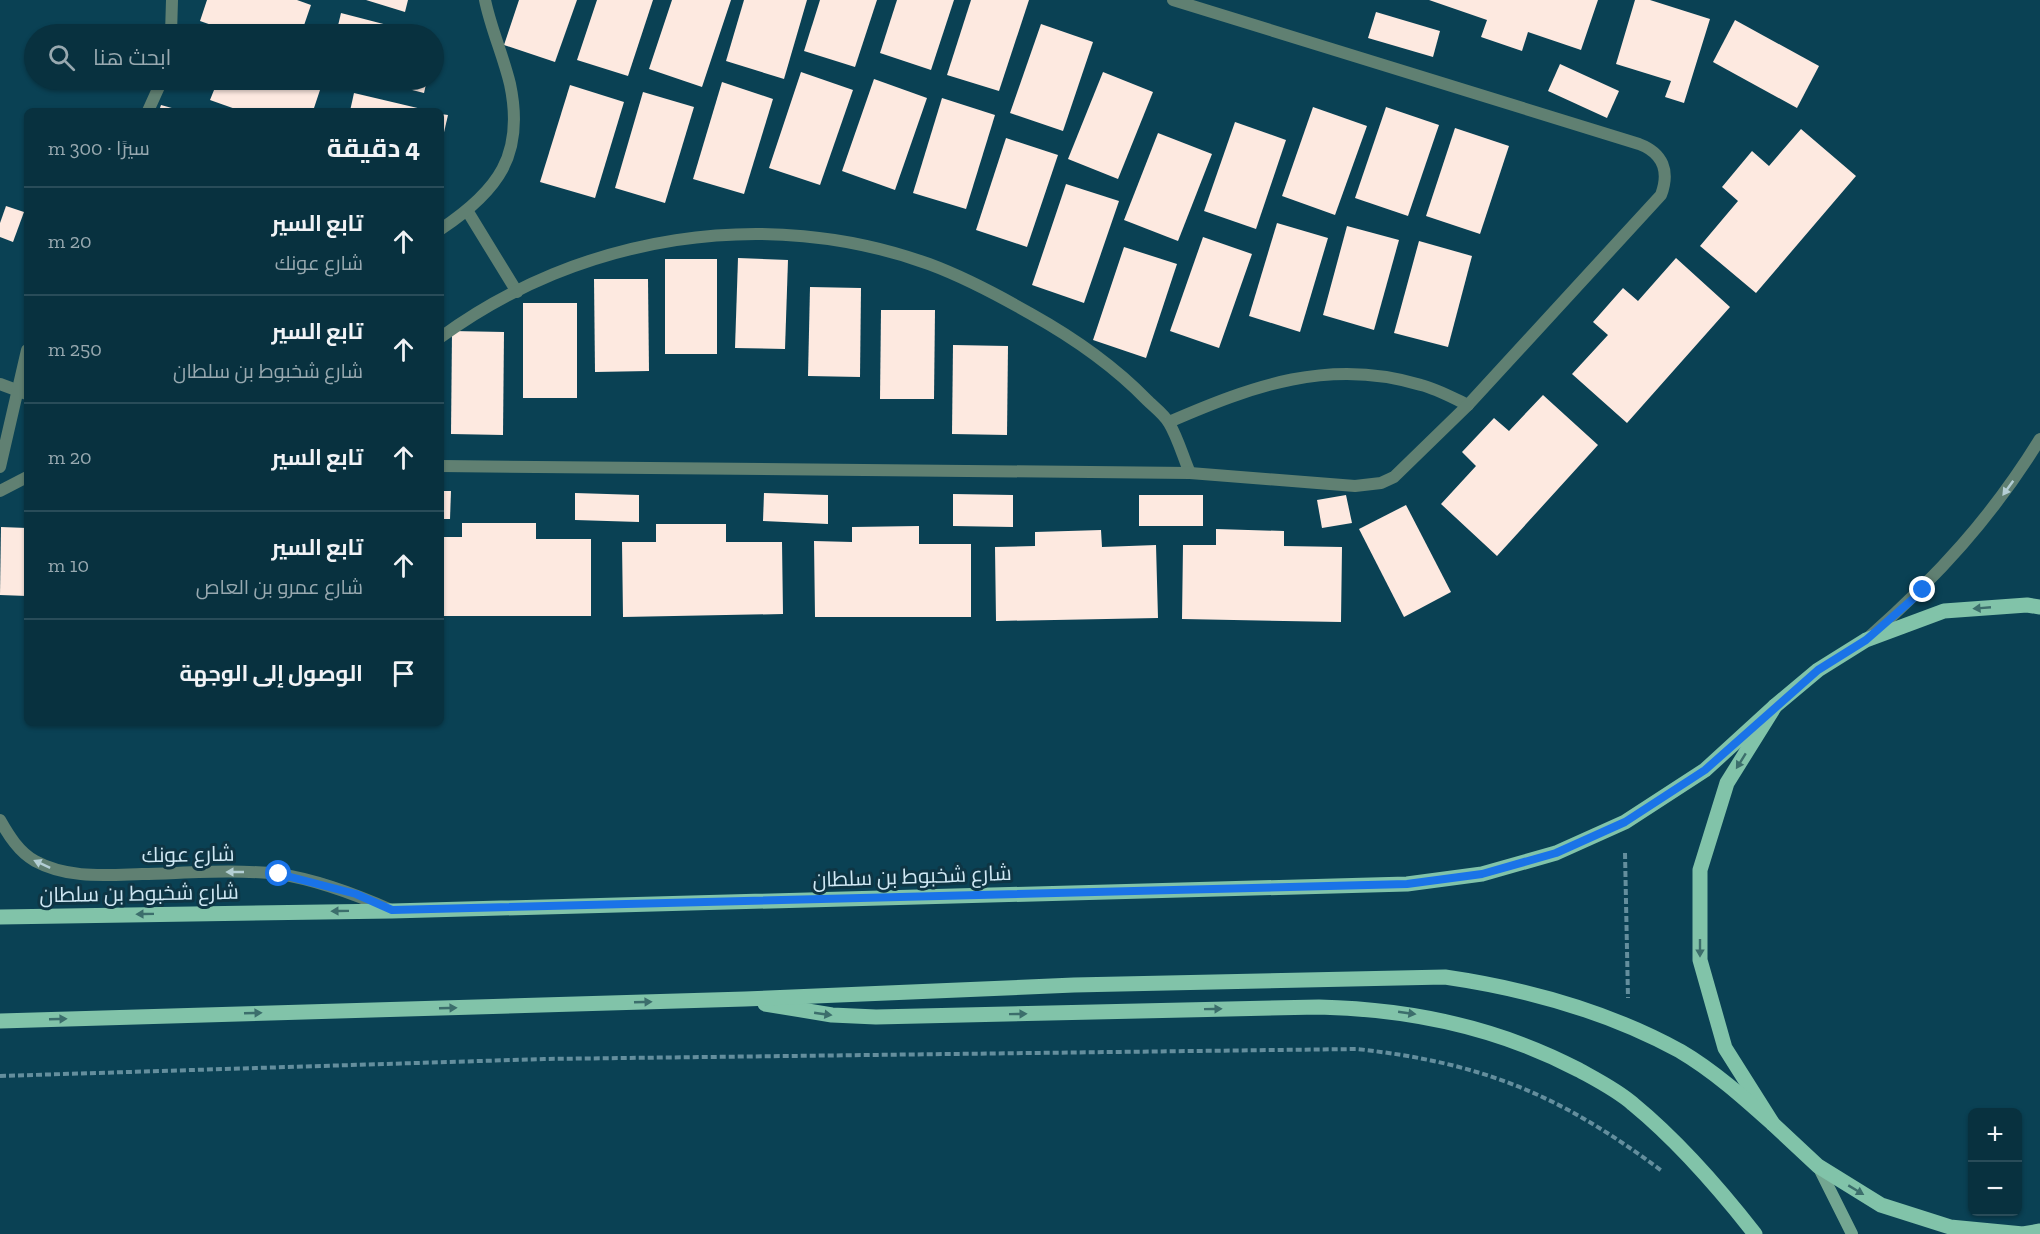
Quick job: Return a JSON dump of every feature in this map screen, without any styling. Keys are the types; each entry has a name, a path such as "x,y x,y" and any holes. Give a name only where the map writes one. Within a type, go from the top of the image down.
{"main road":[{"name":"شارع شخبوط بن سلطان","path":"0,917 392,910 1407,884 1482,874 1556,853 1625,822 1705,770 1818,670 1866,640 1944,612 2027,605 2040,607"},
{"path":"1773,1124 1725,1048 1700,960 1700,870 1727,783 1775,706"},
{"path":"0,1021 745,999 1074,985 1445,977 1494,984 1558,1001 1629,1025 1681,1052 1730,1086 1818,1166 1881,1204 1950,1227 2023,1234 2040,1231"},
{"path":"745,999 821,1013 876,1017 1319,1007 1373,1008 1419,1014 1503,1036 1553,1057 1611,1088 1634,1104 1693,1162 1755,1234"},
{"path":"1818,1166 1852,1234"}],"street":[{"path":"171,24 172,0"},
{"path":"444,227 468,212 488,192 503,168 512,141 514,122 509,82 485,0"},
{"path":"444,466 1190,473 1355,486 1382,483 1398,472 1468,405 1661,195 1665,183 1665,170 1660,158 1651,149 1639,144 1173,0"},
{"path":"149,108 157,90"},
{"path":"468,212 517,292"},
{"path":"444,335 517,292 581,262 661,242 719,234 790,234 860,244 929,264 994,292 1056,328 1120,372 1168,422 1190,473"},
{"path":"1168,422 1256,387 1311,374 1367,374 1422,385 1468,405"},
{"path":"0,467 22,391 24,375"},
{"path":"0,384 22,391"},
{"path":"1866,640 1923,590 1975,533 2020,472 2040,440"},
{"path":"0,490 24,478"},
{"name":"شارع عونك","path":"0,820 11,840 34,860 62,872 92,875 240,872 279,874 356,894 392,910"}],"path":[{"path":"1625,822 1629,1025"},
{"path":"0,1076 544,1059 1357,1049 1412,1055 1467,1068 1520,1086 1618,1138 1670,1178"}],"building":[{"path":"207,0 297,0 311,5 304,24 209,24 200,21"},
{"path":"366,0 408,0 405,12"},
{"path":"519,0 577,0 555,62 504,45"},
{"path":"597,0 653,0 628,76 577,60"},
{"path":"672,0 731,0 702,87 649,69"},
{"path":"744,0 807,0 784,79 726,61"},
{"path":"820,0 877,0 855,67 804,51"},
{"path":"897,0 954,0 931,70 880,53"},
{"path":"971,0 1029,0 999,91 947,75"},
{"path":"1429,0 1598,0 1581,50 1528,32 1522,51 1481,37 1487,20"},
{"path":"1635,0 1650,0 1710,19 1684,103 1665,97 1671,81 1616,64"},
{"path":"1376,12 1440,31 1433,57 1368,38"},
{"path":"341,13 383,24 338,24"},
{"path":"1735,20 1819,66 1797,108 1713,62"},
{"path":"1041,24 1093,42 1063,131 1010,113"},
{"path":"1560,64 1619,91 1607,118 1548,91"},
{"path":"801,72 853,90 820,185 769,168"},
{"path":"1103,72 1153,92 1118,179 1068,159"},
{"path":"874,79 927,98 895,190 842,171"},
{"path":"722,82 773,99 744,194 693,179"},
{"path":"570,85 624,102 595,198 540,182"},
{"path":"214,90 320,90 314,108 233,108 210,100"},
{"path":"643,92 694,107 665,203 615,188"},
{"path":"354,93 418,108 351,108"},
{"path":"942,98 995,115 966,209 913,193"},
{"path":"1313,107 1367,126 1335,215 1282,196"},
{"path":"1386,107 1439,125 1408,216 1355,198"},
{"path":"444,114 448,115 444,132"},
{"path":"1235,122 1286,140 1256,229 1204,211"},
{"path":"1455,128 1509,146 1480,234 1426,216"},
{"path":"1801,129 1856,176 1756,293 1700,246 1738,201 1722,187 1752,151 1769,166"},
{"path":"1158,133 1212,154 1178,241 1124,220"},
{"path":"1006,138 1058,155 1027,247 976,230"},
{"path":"1066,184 1119,201 1084,303 1032,285"},
{"path":"6,206 24,212 13,242 0,237 0,223"},
{"path":"1277,223 1328,238 1300,332 1249,316"},
{"path":"1347,226 1399,240 1374,330 1323,315"},
{"path":"1203,237 1252,254 1219,348 1170,331"},
{"path":"1419,241 1472,256 1448,347 1394,333"},
{"path":"1124,247 1177,264 1146,358 1093,340"},
{"path":"738,258 788,260 785,349 735,348"},
{"path":"1676,258 1730,307 1627,423 1572,374 1608,335 1593,322 1623,288 1638,301"},
{"path":"665,259 717,259 717,354 665,354"},
{"path":"594,279 648,279 649,371 595,372"},
{"path":"810,287 861,288 860,377 808,376"},
{"path":"523,303 577,303 577,398 523,398"},
{"path":"881,310 935,310 934,399 880,399"},
{"path":"452,331 504,332 503,435 451,434"},
{"path":"953,345 1008,346 1007,435 952,434"},
{"path":"1543,395 1598,445 1497,556 1441,504 1476,466 1462,452 1494,418 1509,431"},
{"path":"444,491 451,491 450,519 444,519"},
{"path":"575,493 639,495 639,522 575,520"},
{"path":"764,493 828,495 828,524 763,521"},
{"path":"953,494 1013,495 1013,527 953,526"},
{"path":"1139,495 1203,495 1203,526 1139,526"},
{"path":"1346,495 1352,523 1322,528 1317,500"},
{"path":"1406,505 1451,592 1404,617 1359,529"},
{"path":"462,523 536,523 536,539 591,539 591,616 444,616 444,537 462,537"},
{"path":"656,524 726,524 726,542 782,542 783,614 623,617 622,542 656,542"},
{"path":"919,526 919,544 971,544 971,617 815,617 814,541 852,542 852,527"},
{"path":"1,527 24,528 24,596 0,595"},
{"path":"1216,529 1284,531 1284,546 1342,547 1341,622 1182,619 1183,545 1216,545"},
{"path":"1101,530 1102,547 1156,545 1158,618 996,621 995,547 1035,546 1035,532"}],"route":[{"path":"279,874 356,894 392,910 1407,884 1482,874 1556,853 1625,822 1705,770 1818,670 1866,640 1923,590"}]}
